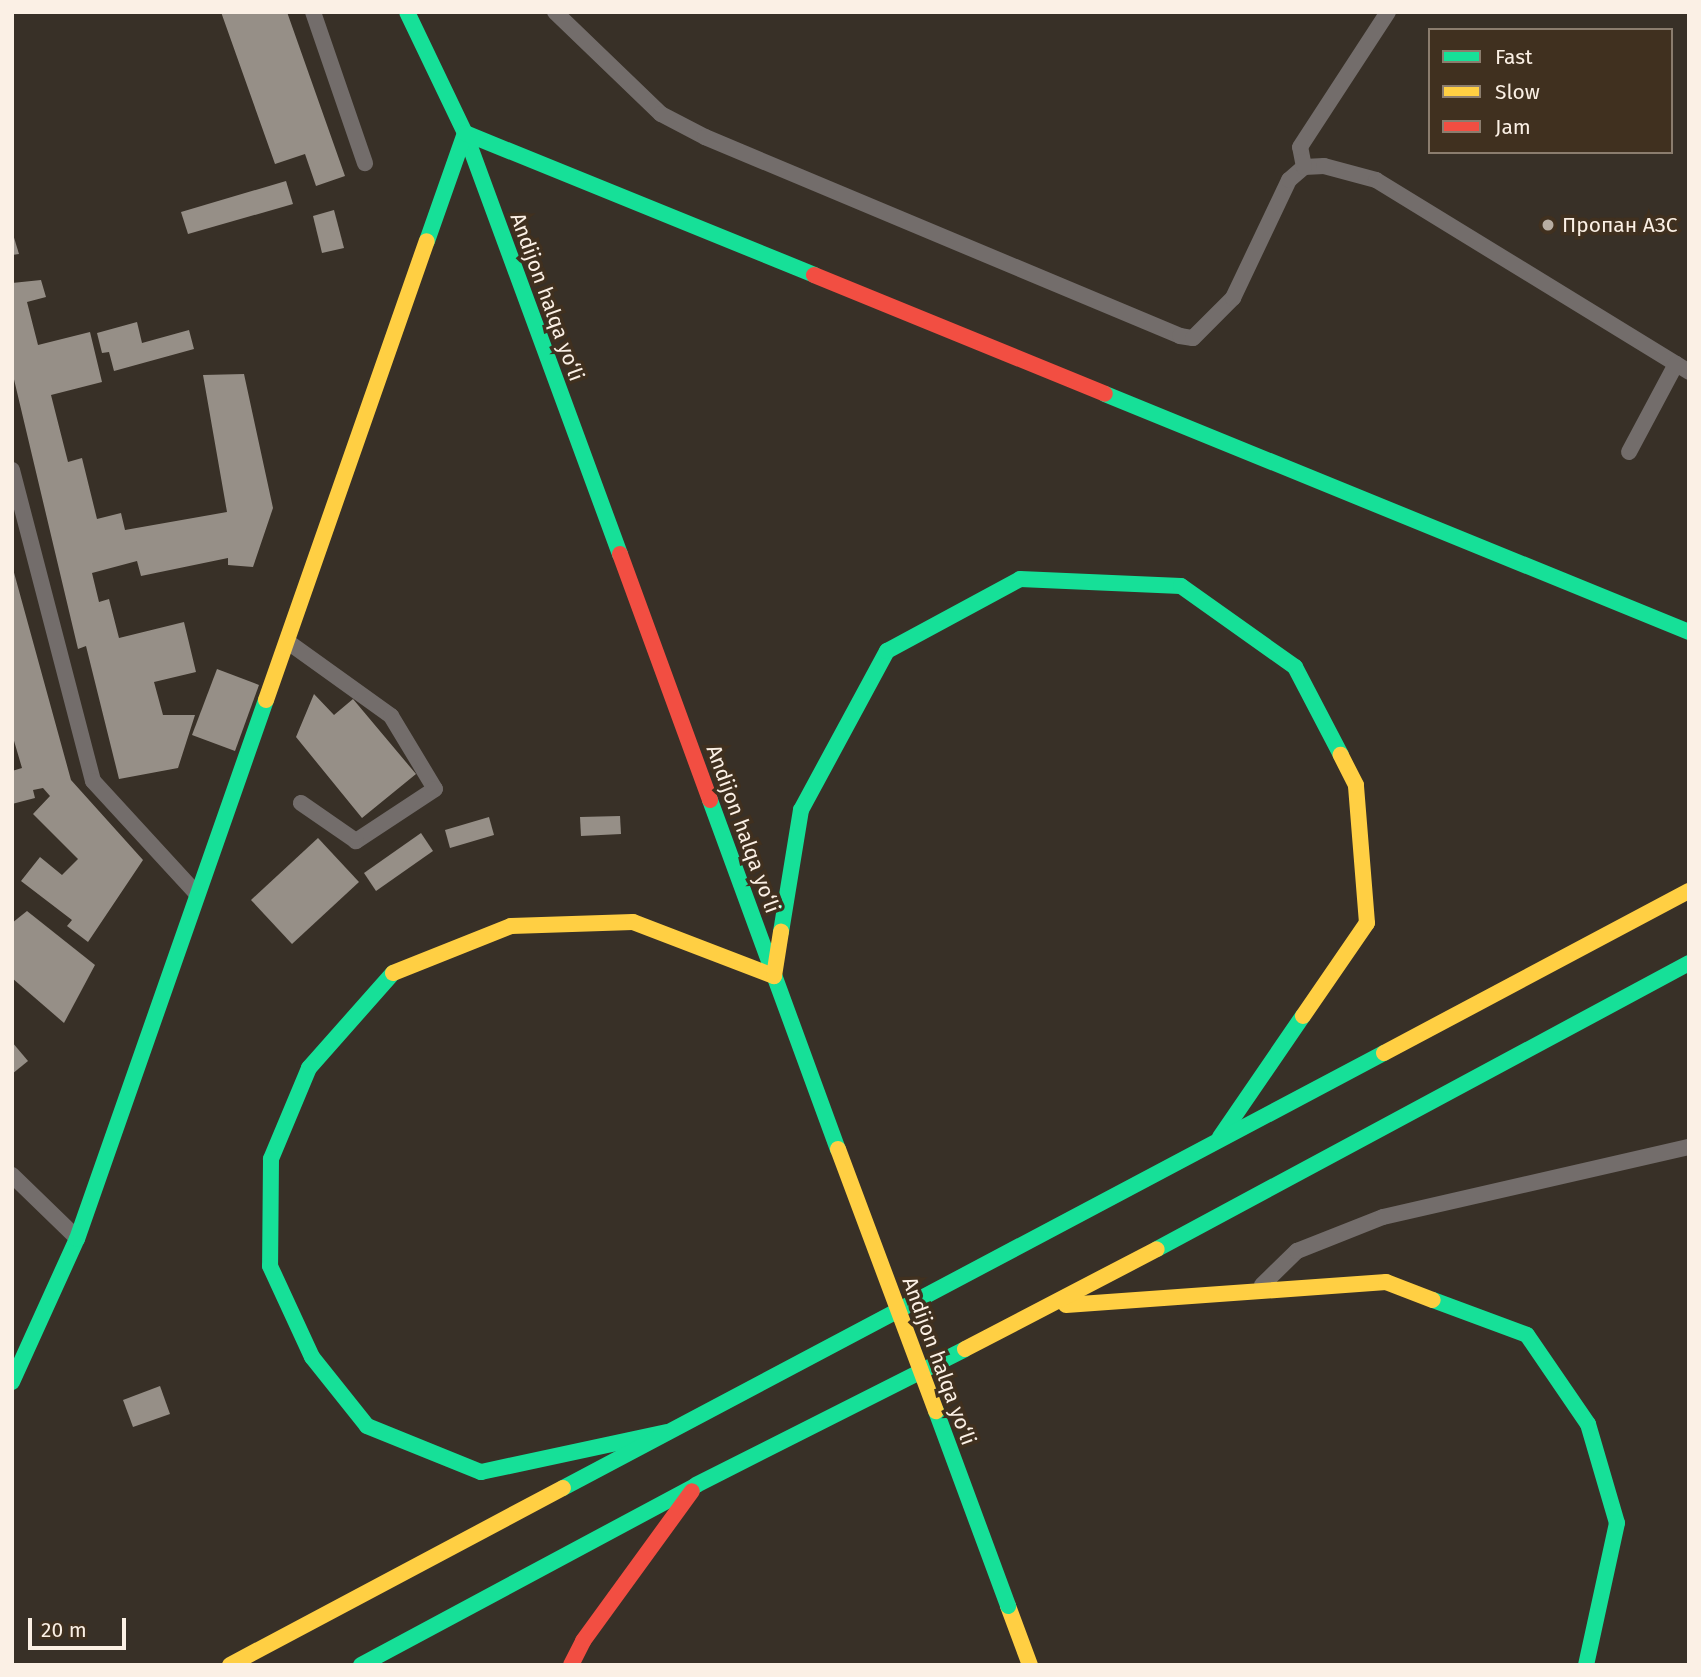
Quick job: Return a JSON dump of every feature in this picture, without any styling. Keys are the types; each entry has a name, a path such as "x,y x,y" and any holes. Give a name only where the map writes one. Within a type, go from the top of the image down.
{"main road":[{"name":"Andijon halqa yo‘li","path":"407,12 465,132 1030,1665"},
{"path":"12,1382 77,1239 200,896 465,132 1689,632"},
{"path":"667,1432 481,1472 367,1426 312,1357 271,1266 271,1159 309,1068 392,973 511,926 633,922 774,976 801,810 887,651 1020,579 1181,586 1295,667 1356,785 1367,923 1220,1137"},
{"path":"230,1665 1220,1137 1689,891"},
{"path":"361,1665 696,1485 1050,1306 1689,963"},
{"path":"1050,1306 1258,1289 1387,1283 1527,1335 1588,1424 1617,1523 1586,1665"},
{"path":"571,1665 583,1641 696,1485"}],"lane":[{"path":"313,12 365,163"},
{"path":"555,12 661,114 705,137 1180,335 1193,338 1233,298 1289,180 1304,167 1324,166 1376,180 1682,368 1629,452"},
{"path":"1304,167 1300,147 1388,12"},
{"path":"12,470 93,781 200,896"},
{"path":"288,642 391,716 435,789 356,841 301,803"},
{"path":"1258,1289 1297,1251 1383,1217 1689,1147"},
{"path":"12,1175 77,1239"}],"building":[{"path":"221,12 287,12 345,176 316,186 305,154 275,164"},
{"path":"286,181 293,204 188,234 181,212"},
{"path":"334,210 344,248 322,253 313,216"},
{"path":"12,231 19,254 12,255"},
{"path":"41,280 46,297 27,302 38,345 90,332 102,382 51,395 68,462 82,458 97,519 121,513 125,530 227,512 203,375 244,374 273,508 253,567 228,565 228,558 141,576 137,561 92,573 99,602 109,599 119,638 184,622 196,672 154,682 163,715 195,715 178,768 119,779 86,646 78,649 12,371 12,283"},
{"path":"137,322 142,343 189,330 194,349 114,371 109,352 102,353 97,333"},
{"path":"13,569 71,780 143,860 88,942 67,926 72,920 21,881 40,857 62,875 78,859 33,814 50,796 43,788 33,790 35,798 12,804 12,771 22,768 12,734"},
{"path":"217,669 259,685 235,751 192,735"},
{"path":"314,694 334,715 353,699 416,774 362,818 296,737"},
{"path":"620,816 621,834 581,836 580,817"},
{"path":"489,817 494,835 450,848 445,830"},
{"path":"421,833 433,851 376,891 364,873"},
{"path":"318,838 359,882 292,944 251,900"},
{"path":"27,911 95,965 64,1023 12,978 12,923"},
{"path":"12,1042 28,1061 12,1074"},
{"path":"160,1386 170,1414 133,1427 123,1400"}],"traffic: fast":[{"path":"407,12 465,133 620,554"},
{"path":"427,241 465,133 814,275"},
{"path":"1105,394 1689,632"},
{"path":"781,932 801,810 887,651 1020,579 1181,586 1295,667 1341,755"},
{"path":"12,1382 77,1239 266,700"},
{"path":"710,800 838,1149"},
{"path":"1157,1249 1689,963"},
{"path":"393,973 309,1068 271,1159 270,1266 312,1357 367,1426 481,1472 667,1432"},
{"path":"1220,1137 1303,1016"},
{"path":"563,1488 1384,1053"},
{"path":"1433,1300 1527,1335 1588,1424 1617,1523 1586,1665"},
{"path":"361,1665 696,1485 965,1349"},
{"path":"936,1411 1008,1606"}],"traffic: slow":[{"path":"266,700 427,241"},
{"path":"1303,1016 1367,923 1356,785 1341,755"},
{"path":"1384,1053 1689,891"},
{"path":"393,973 511,926 633,922 774,976 781,932"},
{"path":"838,1149 936,1411"},
{"path":"965,1349 1157,1249"},
{"path":"1066,1305 1386,1282 1433,1300"},
{"path":"230,1665 563,1488"},
{"path":"1008,1606 1030,1665"}],"traffic: jam":[{"path":"814,275 1105,394"},
{"path":"620,554 710,800"},
{"path":"571,1665 583,1641 692,1491"}],"place":[{"name":"Пропан АЗС","path":"1548,225"}]}
